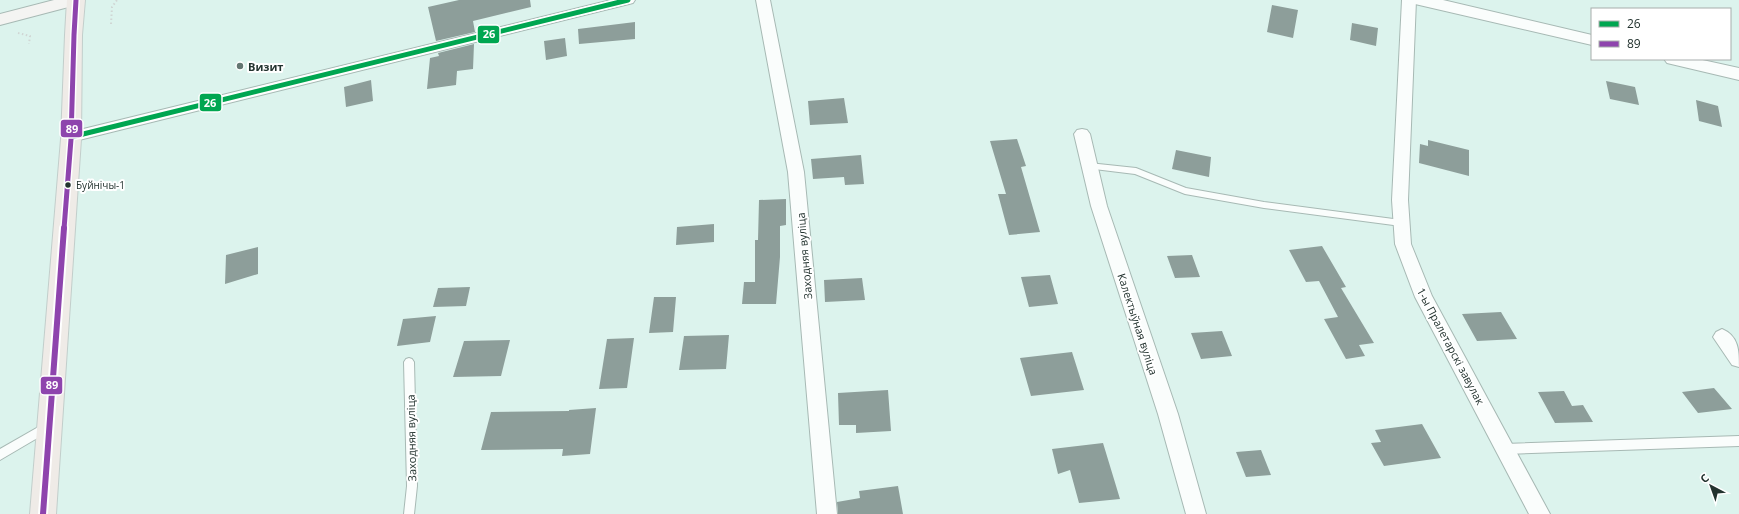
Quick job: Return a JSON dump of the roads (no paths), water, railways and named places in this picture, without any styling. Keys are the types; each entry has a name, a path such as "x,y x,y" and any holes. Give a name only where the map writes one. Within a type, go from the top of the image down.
{"main road":[{"path":"0,20 75,0 72,33 71,137 48,427 43,514"}],"street":[{"path":"71,137 628,0"},
{"name":"Заходняя вуліца","path":"763,0 796,172 827,514"},
{"name":"1-ы Пралетарскі завулак","path":"1409,0 1400,200 1403,244 1424,297 1540,514"},
{"path":"1421,0 1591,40"},
{"path":"1677,60 1739,74"},
{"name":"Калектыўная вуліца","path":"1082,134 1099,206 1168,414 1196,514"},
{"path":"1722,337 1739,359"}],"lane":[{"path":"1090,166 1136,171 1185,191 1264,205 1402,223"},
{"name":"Заходняя вуліца","path":"409,362 412,486 409,514"},
{"path":"0,455 48,427"},
{"path":"1505,449 1739,441"}],"place":[{"name":"Визит","path":"240,66"},
{"name":"Буйнічы-1","path":"68,185"}]}
